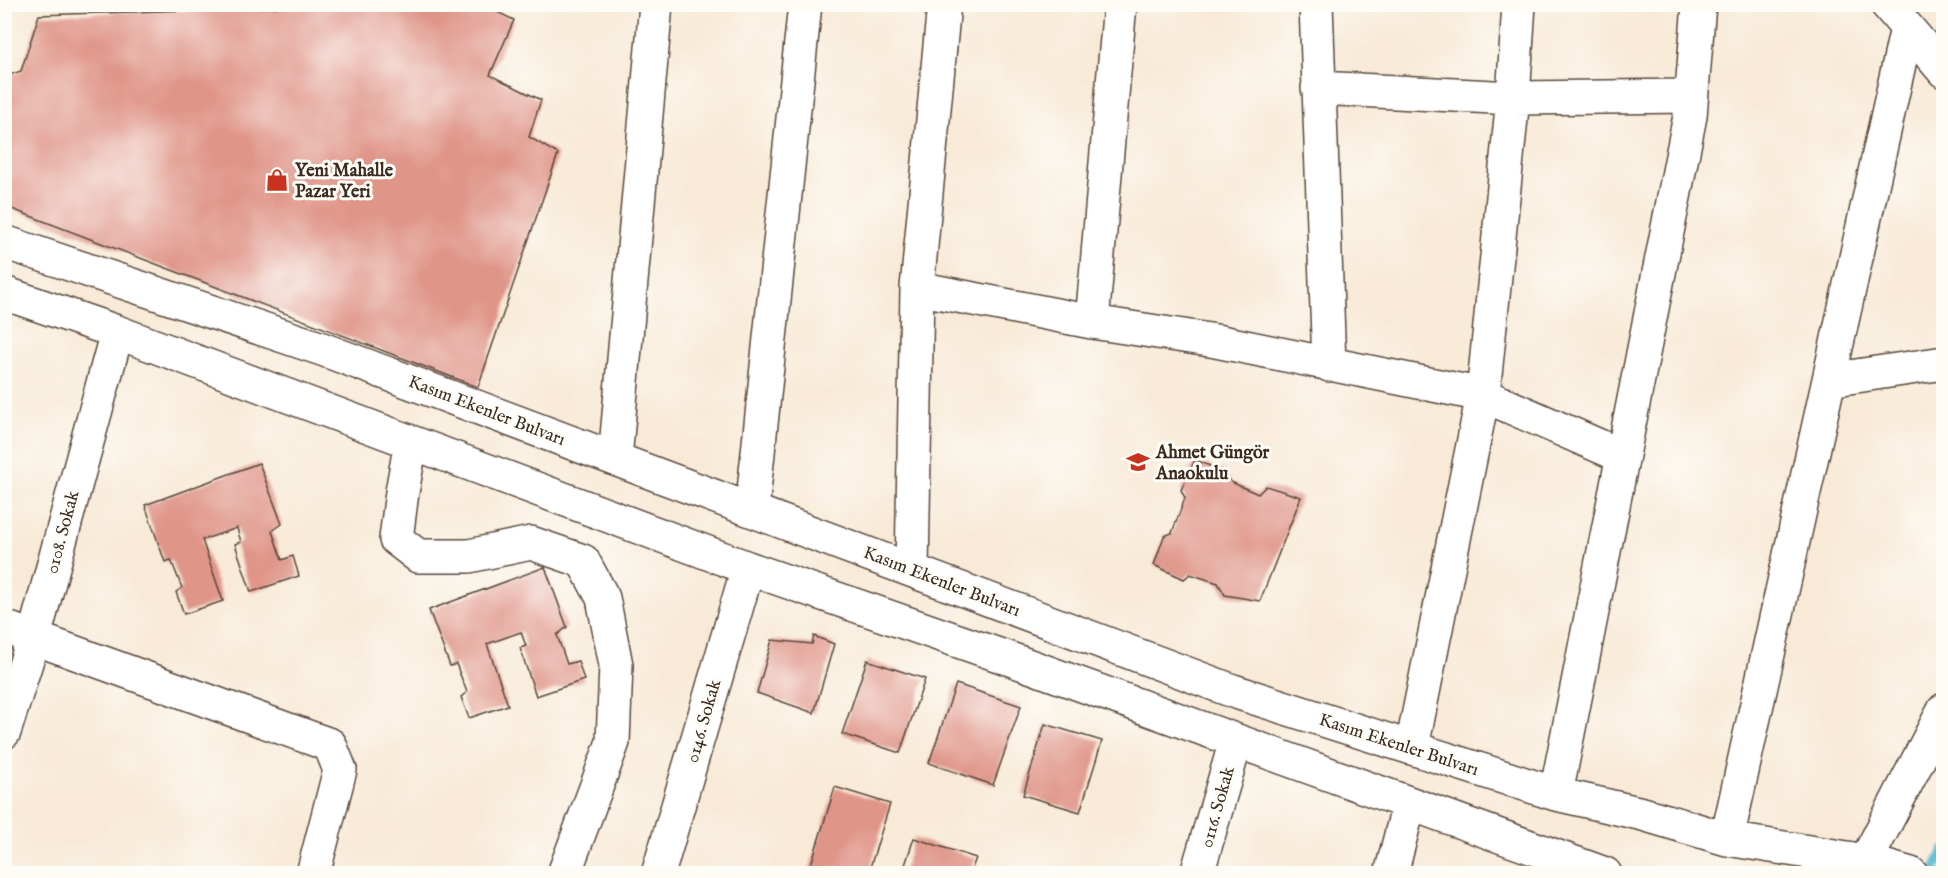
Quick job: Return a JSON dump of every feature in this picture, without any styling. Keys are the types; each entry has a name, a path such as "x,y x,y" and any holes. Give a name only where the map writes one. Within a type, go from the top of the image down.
{"street":[{"path":"615,459 656,4"},
{"path":"752,510 806,4"},
{"path":"912,570 917,288 944,4"},
{"path":"1092,322 1120,4"},
{"path":"1316,4 1329,365"},
{"path":"1412,747 1483,395 1513,98 1519,4"},
{"path":"1556,794 1690,116 1699,4"},
{"path":"1897,16 1944,71"},
{"path":"1727,839 1829,380 1897,16"},
{"path":"1318,88 1513,98 1691,96"},
{"name":"Kasım Ekenler Bulvarı","path":"4,242 322,348 1233,691 1556,794 1643,814 1727,839 1890,868"},
{"path":"917,288 1092,322 1216,341 1483,395 1623,456"},
{"path":"4,293 117,332 748,568 1014,660 1605,873"},
{"name":"0108. Sokak","path":"4,732 19,632 117,332"},
{"path":"1829,380 1944,363"},
{"path":"411,442 396,540 418,556 469,556 531,543 583,561 603,598 616,666 613,742 564,873"},
{"name":"0146. Sokak","path":"658,873 748,568"},
{"path":"19,632 330,745 340,770 314,873"},
{"path":"1890,868 1944,710"},
{"name":"0116. Sokak","path":"1197,873 1236,741"},
{"path":"1391,873 1409,804"}],"building":[{"name":"Yeni Mahalle Pazar Yeri","path":"379,4 481,4 514,20 490,75 541,100 529,137 558,154 478,387 4,206 4,77 21,71 39,15"},
{"path":"1195,460 1223,471 1231,482 1258,494 1266,486 1301,497 1260,601 1225,595 1218,583 1190,574 1184,579 1154,565 1164,536 1172,533 1185,498 1181,490"},
{"path":"259,463 282,524 272,531 282,560 293,556 299,576 251,592 235,544 241,542 237,528 202,540 223,601 184,614 176,592 182,588 171,560 165,562 145,505"},
{"path":"545,567 567,627 557,635 567,664 578,661 584,680 536,696 520,648 526,646 521,632 487,644 508,705 469,718 461,697 467,692 456,664 450,666 429,610"},
{"path":"814,636 834,644 814,713 757,693 772,640 812,644"},
{"path":"867,660 925,679 900,753 842,734"},
{"path":"956,684 1021,706 993,785 929,763"},
{"path":"1045,724 1102,741 1080,812 1023,795"},
{"path":"835,787 890,804 868,874 808,874"},
{"path":"914,838 976,858 970,874 902,874"}],"waterway":[{"path":"1933,874 1944,851"}],"place":[{"name":"Yeni Mahalle Pazar Yeri","path":"277,180"},
{"name":"Ahmet Güngör Anaokulu","path":"1138,462"}]}
